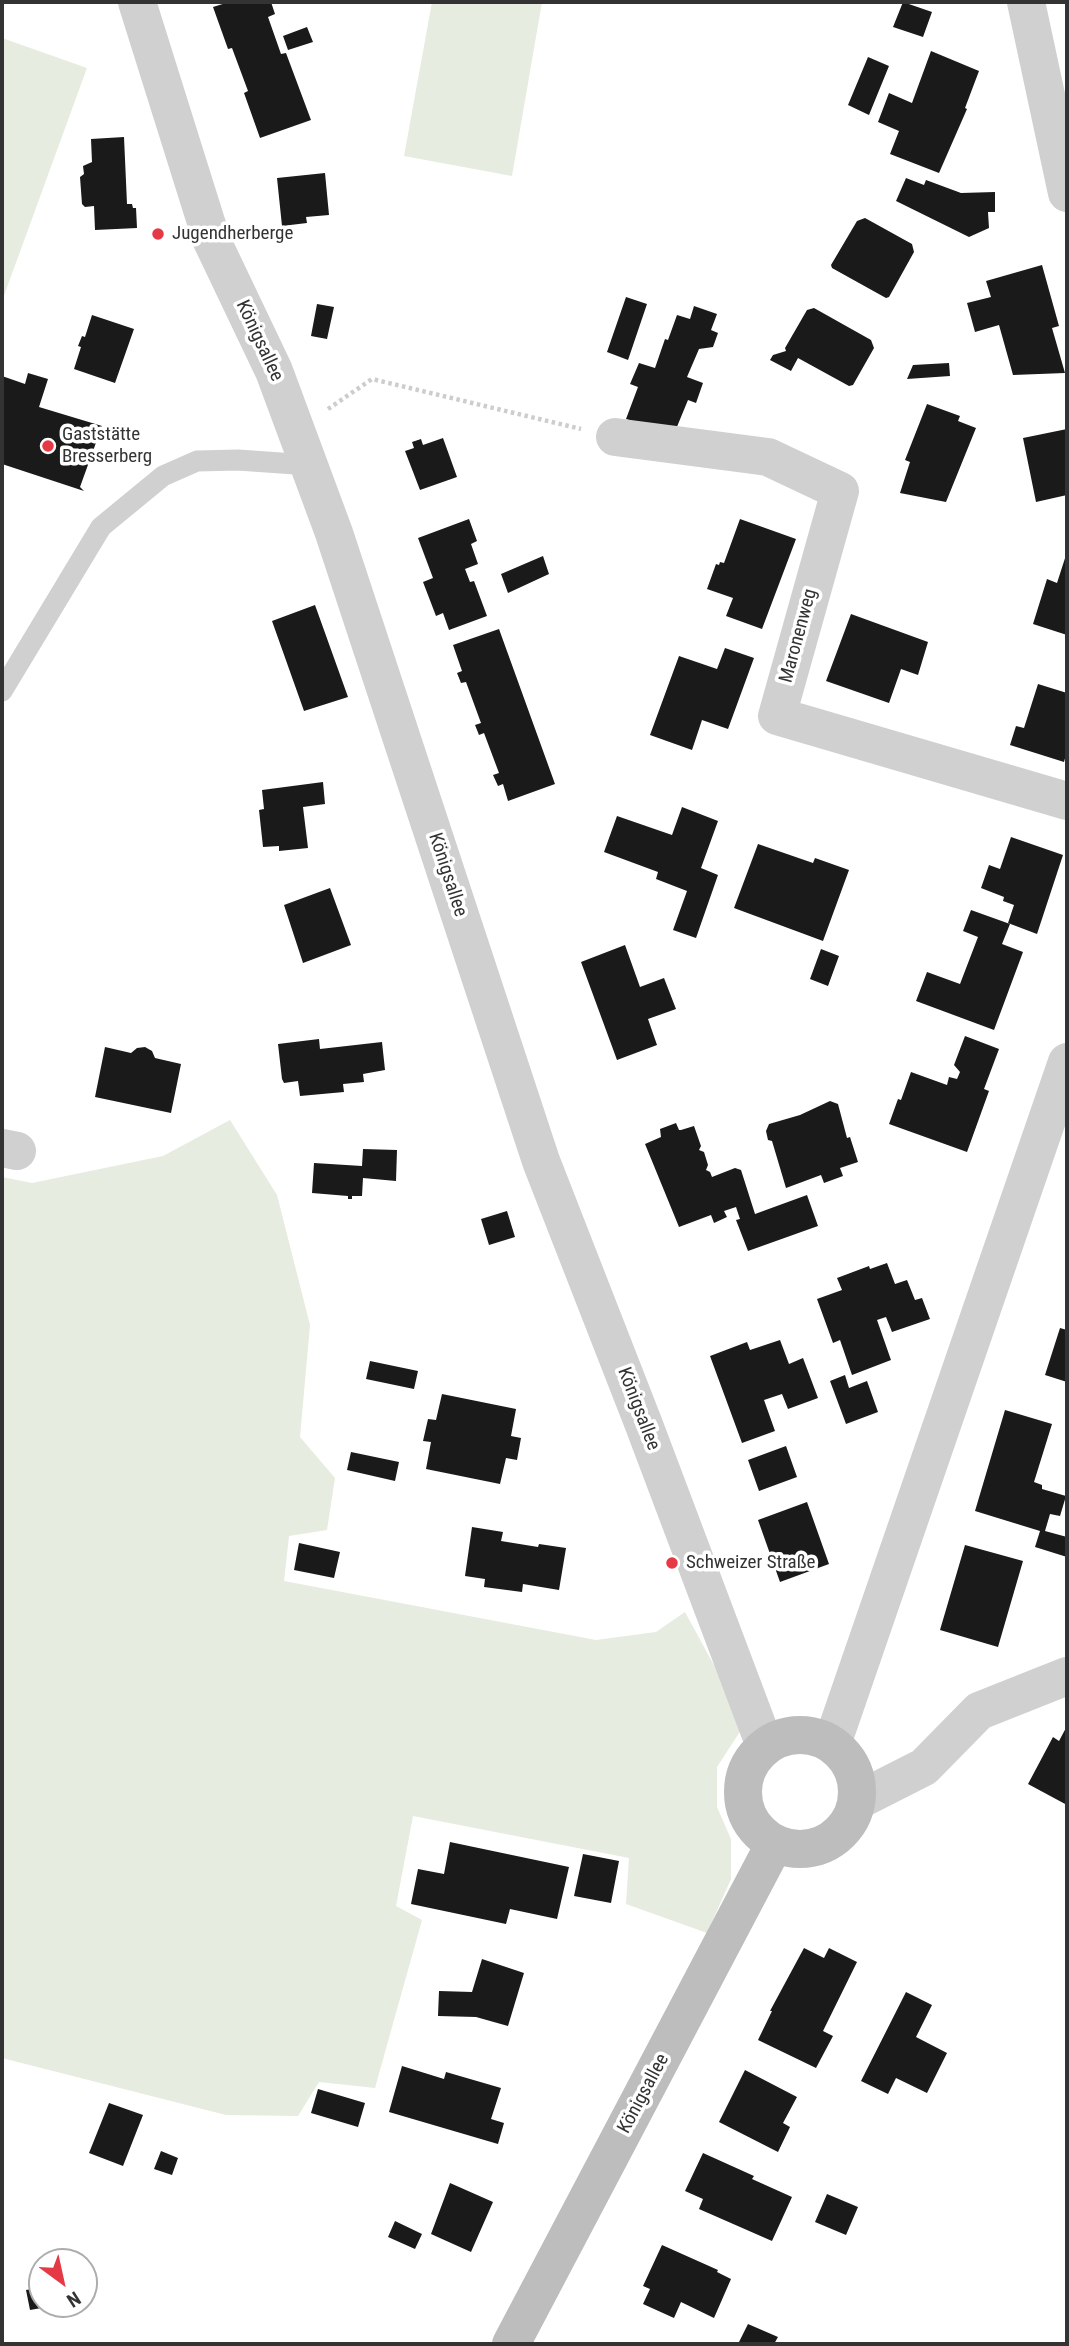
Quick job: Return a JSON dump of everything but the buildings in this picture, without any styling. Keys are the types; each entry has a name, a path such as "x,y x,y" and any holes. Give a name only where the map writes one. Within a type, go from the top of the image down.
{"street":[{"name":"Königsallee","path":"137,2 212,241 274,371 334,533 541,1161 649,1437 765,1746"},
{"path":"1026,2 1067,193"},
{"name":"Maronenweg","path":"615,437 768,457 840,491 777,716 1067,801"},
{"path":"832,1744 1067,1062"},
{"path":"857,1801 924,1767 979,1711 1067,1676"},
{"path":"790,1735 814,1736 832,1744 848,1761 857,1782 857,1801 849,1822 834,1839 812,1848 794,1849 775,1843 757,1830 746,1811 743,1787 750,1763 765,1746 790,1735"},
{"name":"Königsallee","path":"511,2344 775,1843"}],"lane":[{"path":"2,691 101,527 163,476 197,461 238,460 302,448"}],"path":[{"path":"302,448 372,379 615,437"}],"shaded area":[{"path":"432,2 542,2 512,176 404,156"},
{"path":"2,38 87,68 2,301"},
{"path":"230,1120 277,1195 310,1325 300,1437 335,1478 327,1530 289,1536 284,1581 596,1640 656,1632 685,1612 715,1667 741,1730 717,1767 717,1807 731,1839 731,1879 707,1933 626,1904 629,1858 413,1816 396,1906 422,1920 375,2088 319,2082 298,2116 226,2115 2,2058 2,1177 32,1183 163,1156"}],"place":[{"name":"Jugendherberge","path":"158,234"},
{"name":"Gaststätte Bresserberg","path":"48,446"},
{"name":"Schweizer Straße","path":"672,1563"}]}
